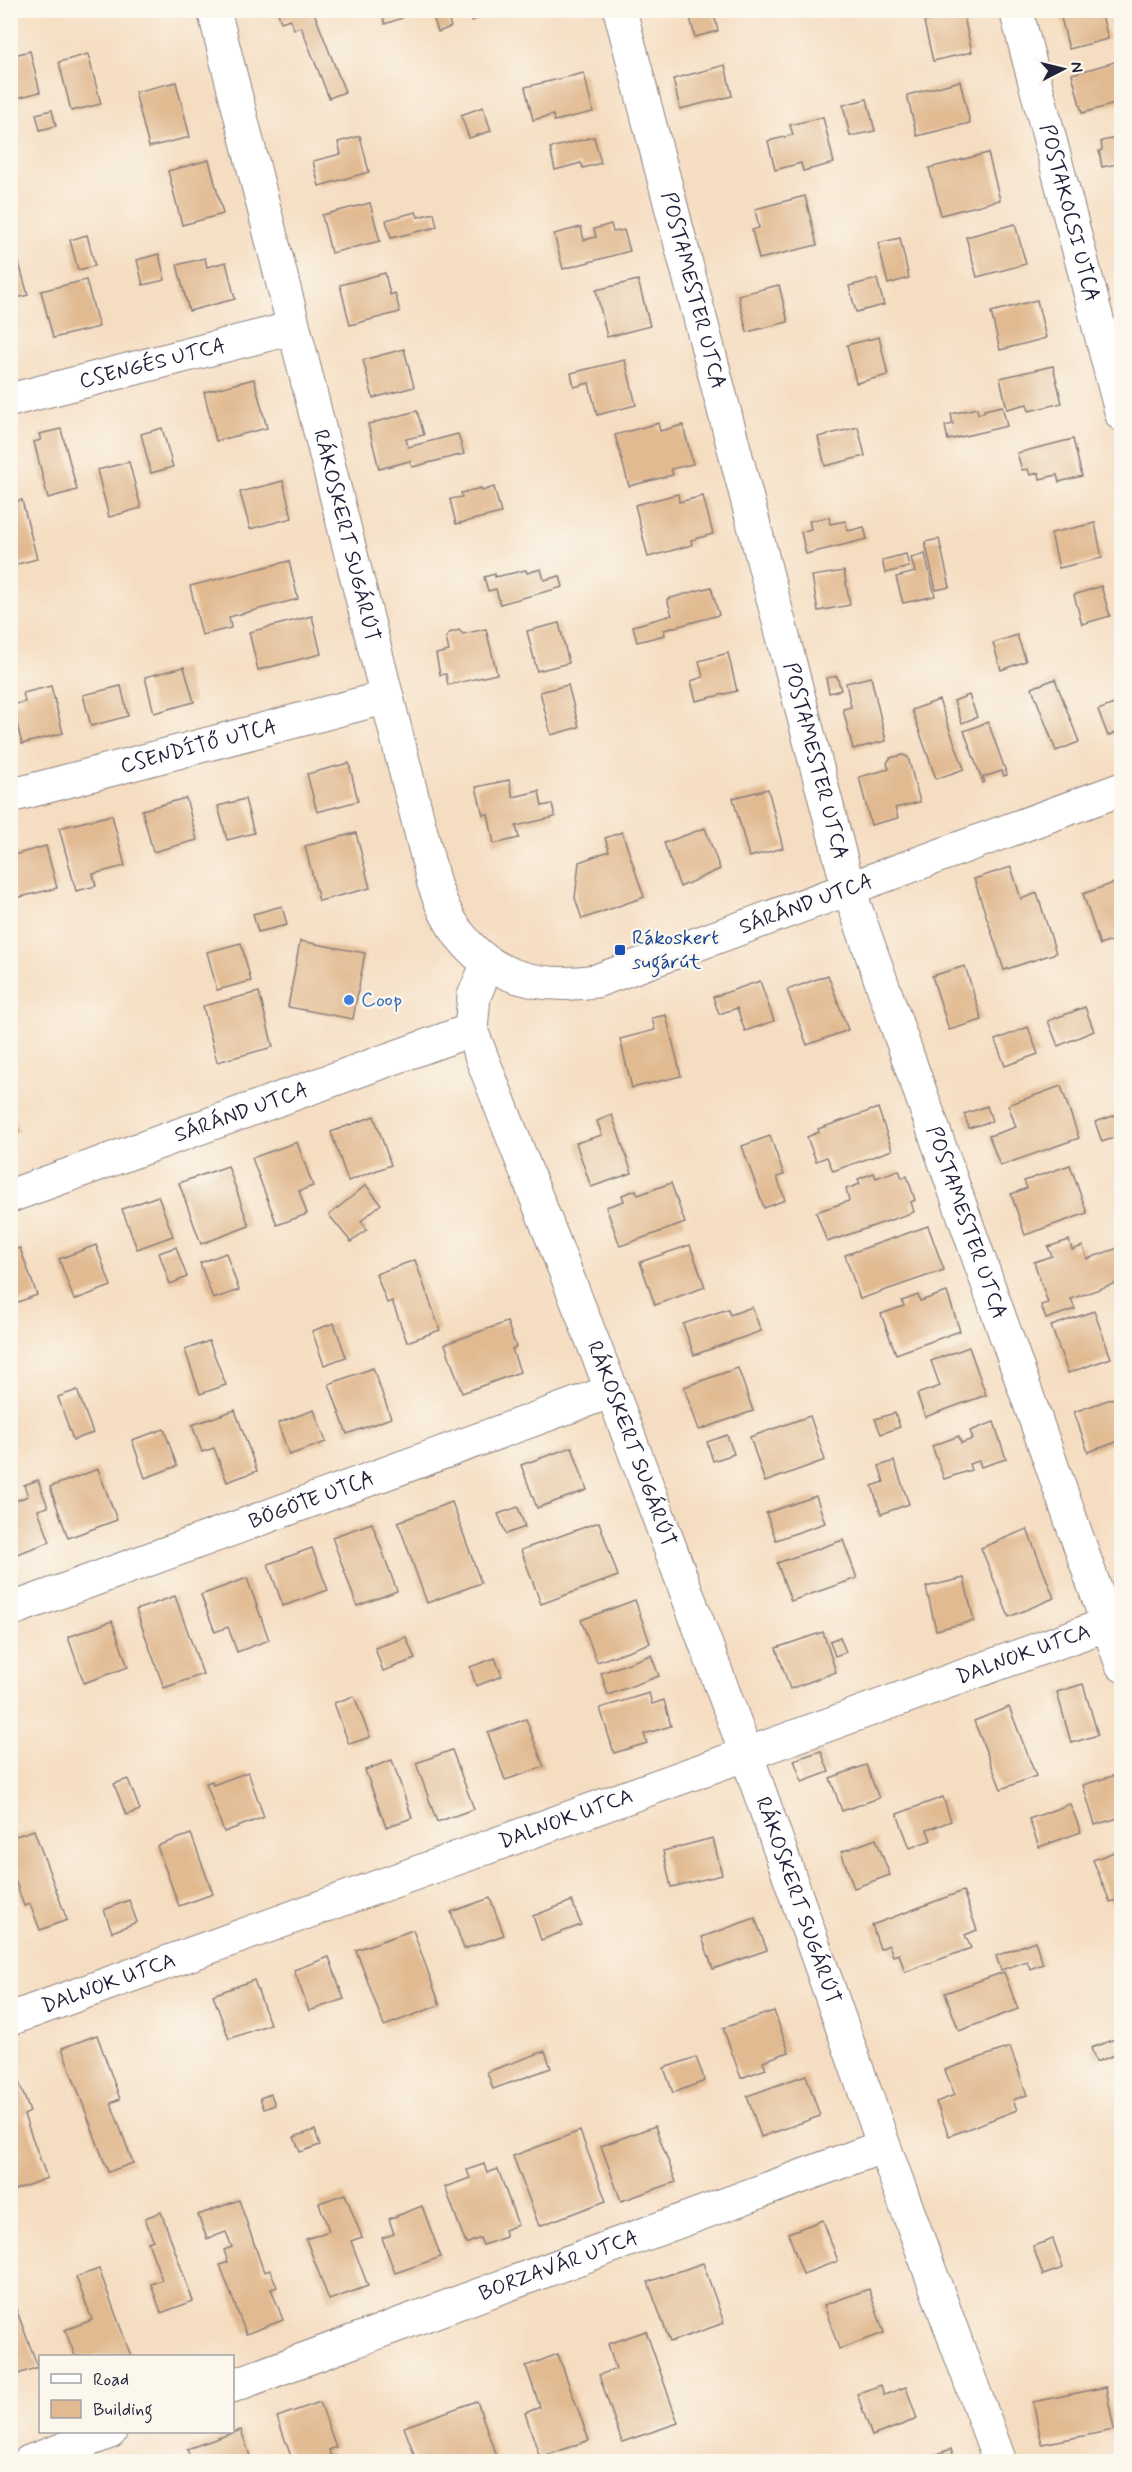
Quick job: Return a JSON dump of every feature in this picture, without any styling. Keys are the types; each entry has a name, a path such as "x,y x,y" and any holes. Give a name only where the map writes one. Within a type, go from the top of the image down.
{"street":[{"name":"RÁKOSKERT SUGÁRÚT","path":"214,10 441,907 470,948 488,963 474,996 471,1030 612,1391 747,1753 884,2146 1000,2462"},
{"name":"POSTAMESTER UTCA","path":"620,10 848,887 1114,1622 1122,1665"},
{"name":"POSTAKOCSI UTCA","path":"1016,10 1122,415"},
{"name":"CSENGÉS UTCA","path":"10,400 294,328"},
{"name":"CSENDÍTŐ UTCA","path":"10,796 387,697"},
{"name":"SÁRÁND UTCA","path":"488,963 513,976 541,984 567,985 596,981 848,887 1122,789"},
{"name":"SÁRÁND UTCA","path":"10,1196 471,1030"},
{"name":"BÖGÖTE UTCA","path":"10,1610 612,1391"},
{"name":"DALNOK UTCA","path":"10,2019 1114,1622"},
{"name":"BORZAVÁR UTCA","path":"234,2385 884,2146"},
{"path":"29,2462 107,2433"}],"building":[{"path":"277,10 313,10 345,92 329,98 301,27 294,29 290,19 281,22"},
{"path":"381,10 399,10 402,18 385,24"},
{"path":"431,10 446,10 451,27 438,32"},
{"path":"468,10 490,10 491,13 472,21"},
{"path":"688,10 713,10 718,31 695,37"},
{"path":"1059,10 1101,10 1108,39 1069,49"},
{"path":"963,13 972,52 933,61 924,22"},
{"path":"30,51 40,92 10,100 10,56"},
{"path":"88,54 101,104 71,111 59,62"},
{"path":"1122,60 1122,102 1082,113 1072,74"},
{"path":"725,65 732,96 680,109 673,79"},
{"path":"584,73 593,112 554,121 553,115 533,120 525,87"},
{"path":"960,81 970,123 917,136 907,95"},
{"path":"176,82 190,137 149,147 135,92"},
{"path":"867,99 875,131 850,136 843,105"},
{"path":"483,107 491,131 469,138 461,115"},
{"path":"52,110 56,126 40,130 36,114"},
{"path":"823,117 834,163 803,171 801,163 775,170 768,141 793,135 790,125"},
{"path":"360,136 369,172 319,186 313,161 341,154 338,142"},
{"path":"594,137 601,163 583,168 581,163 555,170 550,148"},
{"path":"1122,137 1122,163 1102,167 1099,151 1102,150 1101,141"},
{"path":"988,153 1000,200 941,215 929,168"},
{"path":"209,160 223,214 182,225 168,171"},
{"path":"805,196 817,245 759,259 752,230 759,228 755,209"},
{"path":"370,203 380,241 331,253 322,215"},
{"path":"416,212 418,217 434,213 437,227 391,238 386,220"},
{"path":"611,224 613,232 624,230 630,251 563,269 554,234 581,227 584,240 596,237 594,229"},
{"path":"1015,224 1026,264 977,277 966,237"},
{"path":"10,231 28,295 10,300"},
{"path":"87,235 95,266 78,270 70,240"},
{"path":"900,238 909,278 888,284 878,243"},
{"path":"159,254 165,280 143,285 137,260"},
{"path":"205,258 207,267 226,262 235,299 189,311 177,265"},
{"path":"385,273 390,295 395,293 400,312 350,325 340,285"},
{"path":"877,279 884,305 856,312 849,286"},
{"path":"86,280 99,327 53,338 41,291"},
{"path":"638,280 650,326 607,337 596,290"},
{"path":"779,285 788,322 747,332 738,295"},
{"path":"1037,300 1046,338 1000,350 991,312"},
{"path":"879,337 888,375 856,383 847,345"},
{"path":"404,349 414,387 373,398 363,360"},
{"path":"625,360 636,405 597,415 589,383 574,387 571,373"},
{"path":"1053,366 1062,403 1029,411 1027,404 1007,409 1000,378"},
{"path":"254,379 267,428 216,441 204,392"},
{"path":"1002,406 1007,426 948,440 945,426 953,424 951,414 977,408 978,414 985,412 984,410"},
{"path":"417,411 424,435 406,439 408,447 458,434 464,454 412,467 410,461 379,469 368,424"},
{"path":"658,423 660,431 683,425 693,464 671,469 673,475 629,486 615,435"},
{"path":"858,427 865,456 825,466 818,437"},
{"path":"162,428 173,467 151,473 141,434"},
{"path":"61,429 77,490 48,498 34,442 41,440 39,434"},
{"path":"1073,439 1082,476 1059,482 1057,475 1040,479 1039,473 1030,475 1028,469 1022,470 1017,453"},
{"path":"129,462 141,508 109,517 97,470"},
{"path":"283,481 292,518 250,529 240,492"},
{"path":"494,487 501,513 456,524 450,499 462,497 461,493"},
{"path":"678,494 679,502 703,496 713,534 691,540 692,545 648,557 635,505"},
{"path":"22,500 37,559 10,566 10,503"},
{"path":"829,517 830,524 845,521 848,531 864,527 867,539 806,554 801,532 811,529 809,521"},
{"path":"1095,523 1102,558 1059,568 1051,533"},
{"path":"939,539 950,587 936,590 925,542"},
{"path":"906,554 909,567 885,573 882,560"},
{"path":"925,554 935,596 903,603 896,577 915,572 911,558"},
{"path":"289,561 298,599 229,617 231,628 202,635 190,586"},
{"path":"541,569 544,580 560,576 563,587 500,604 496,589 488,591 484,577 495,574 495,577 526,570 527,573"},
{"path":"844,571 850,605 818,611 812,576"},
{"path":"1101,586 1110,616 1082,624 1074,595"},
{"path":"711,587 719,615 664,630 665,635 637,642 633,626 672,615 667,599"},
{"path":"312,616 321,654 258,670 249,632"},
{"path":"559,623 569,663 537,671 527,631"},
{"path":"486,629 497,674 448,685 446,674 440,675 436,654 449,651 446,638 449,633 459,630 463,634"},
{"path":"1017,635 1026,661 1001,670 993,643"},
{"path":"728,653 737,691 696,701 691,681 703,677 699,661"},
{"path":"184,667 194,702 154,713 145,677"},
{"path":"837,676 841,690 829,693 826,678"},
{"path":"871,677 886,741 853,749 843,709 851,707 846,683"},
{"path":"1055,679 1079,742 1056,751 1032,688"},
{"path":"568,685 579,727 551,735 540,692"},
{"path":"51,686 63,733 22,744 12,705 25,702 23,693"},
{"path":"121,686 128,716 91,726 83,695"},
{"path":"969,695 977,717 962,723 954,701"},
{"path":"939,700 964,769 936,779 912,710"},
{"path":"1122,701 1122,730 1108,736 1098,710"},
{"path":"988,722 1007,775 1004,776 1002,771 983,777 985,782 983,783 964,731"},
{"path":"903,755 908,757 920,802 895,808 898,818 871,825 859,777 889,769 887,763 890,758"},
{"path":"349,763 358,801 317,812 307,774"},
{"path":"509,780 513,797 539,791 542,806 552,804 555,817 516,826 519,838 494,844 488,814 483,815 476,787"},
{"path":"768,789 783,848 749,857 733,798"},
{"path":"186,798 197,840 153,852 142,810"},
{"path":"245,799 254,833 227,840 218,806"},
{"path":"112,815 125,866 93,874 96,886 76,891 59,828"},
{"path":"705,828 720,869 680,887 664,843"},
{"path":"622,832 644,897 582,919 575,898 579,862 609,851 605,838"},
{"path":"356,833 370,888 319,901 305,846"},
{"path":"46,846 57,888 16,898 10,876 10,856"},
{"path":"1011,867 1021,899 1037,893 1056,953 1004,970 974,879"},
{"path":"1122,880 1122,937 1100,945 1083,894"},
{"path":"282,906 287,925 258,932 253,914"},
{"path":"300,941 365,953 353,1019 288,1007"},
{"path":"241,943 251,981 217,990 207,952"},
{"path":"965,966 982,1020 949,1030 932,976"},
{"path":"828,975 848,1030 807,1045 787,990"},
{"path":"760,981 774,1021 745,1031 737,1008 719,1014 713,997"},
{"path":"259,992 273,1047 217,1062 203,1006"},
{"path":"1085,1007 1094,1031 1058,1046 1048,1021"},
{"path":"666,1015 681,1076 632,1088 620,1039 655,1030 652,1018"},
{"path":"1028,1027 1038,1054 1005,1066 995,1040"},
{"path":"1061,1086 1079,1138 1000,1166 989,1136 1016,1127 1008,1105"},
{"path":"10,1104 19,1132 10,1134"},
{"path":"987,1106 992,1121 969,1128 964,1114"},
{"path":"878,1108 892,1150 833,1171 827,1157 816,1161 807,1137 819,1132 818,1129"},
{"path":"1122,1113 1122,1135 1102,1142 1095,1122"},
{"path":"612,1115 632,1173 591,1187 576,1143 602,1135 597,1121"},
{"path":"374,1116 391,1165 348,1181 331,1132"},
{"path":"770,1136 784,1175 777,1177 785,1200 764,1208 742,1146"},
{"path":"297,1142 313,1186 299,1191 307,1214 277,1225 252,1158"},
{"path":"1070,1165 1087,1213 1025,1235 1011,1194 1027,1188 1024,1181"},
{"path":"228,1166 249,1226 201,1244 179,1183"},
{"path":"899,1170 902,1178 907,1176 915,1200 911,1202 914,1212 827,1242 816,1212 849,1201 846,1189 860,1184 858,1179 874,1173 876,1178"},
{"path":"671,1183 685,1223 620,1246 606,1207 624,1201 622,1195 636,1190 638,1195"},
{"path":"366,1185 381,1204 361,1221 367,1229 351,1242 329,1215"},
{"path":"158,1196 173,1236 137,1249 122,1209"},
{"path":"928,1226 944,1270 860,1299 845,1255"},
{"path":"1069,1240 1072,1250 1083,1246 1087,1259 1118,1248 1122,1259 1122,1281 1071,1299 1075,1309 1046,1319 1041,1305 1048,1303 1034,1262 1052,1256 1048,1247"},
{"path":"96,1245 111,1286 74,1300 59,1259"},
{"path":"690,1245 705,1287 655,1305 640,1262"},
{"path":"176,1247 187,1277 170,1284 159,1253"},
{"path":"20,1248 37,1295 10,1305 10,1251"},
{"path":"226,1253 239,1290 213,1299 200,1263"},
{"path":"415,1260 440,1330 407,1342 392,1301 387,1303 376,1274"},
{"path":"947,1292 960,1331 896,1354 881,1314 904,1306 902,1301 918,1295 920,1301"},
{"path":"752,1307 761,1331 694,1355 683,1324 728,1309 730,1315"},
{"path":"1094,1311 1111,1358 1068,1373 1051,1326"},
{"path":"507,1322 516,1347 512,1349 520,1372 462,1393 445,1344"},
{"path":"334,1323 346,1357 324,1365 312,1331"},
{"path":"209,1341 226,1385 200,1394 185,1350"},
{"path":"969,1347 986,1395 925,1417 917,1394 940,1386 931,1361"},
{"path":"373,1368 391,1418 347,1434 329,1384"},
{"path":"738,1368 753,1411 699,1430 684,1387"},
{"path":"77,1390 93,1433 73,1440 58,1397"},
{"path":"1122,1395 1122,1440 1088,1452 1074,1412"},
{"path":"235,1410 257,1471 227,1482 214,1448 202,1452 192,1425"},
{"path":"314,1410 326,1442 289,1455 278,1423"},
{"path":"895,1413 900,1427 881,1434 875,1419"},
{"path":"810,1416 825,1460 765,1482 750,1437"},
{"path":"994,1422 1006,1459 981,1467 979,1461 969,1464 971,1470 944,1479 932,1446 959,1436 961,1443 973,1439 970,1431"},
{"path":"164,1429 177,1466 145,1478 132,1440"},
{"path":"727,1435 734,1454 713,1461 707,1442"},
{"path":"572,1447 587,1490 537,1508 521,1465"},
{"path":"894,1461 909,1504 881,1514 872,1486 884,1482 879,1466"},
{"path":"98,1469 117,1520 68,1538 50,1487"},
{"path":"38,1480 48,1507 38,1510 50,1542 14,1555 10,1545 10,1503 28,1496 24,1485"},
{"path":"816,1496 825,1523 776,1540 766,1513"},
{"path":"452,1502 481,1583 427,1603 398,1522"},
{"path":"518,1507 525,1527 506,1534 498,1514"},
{"path":"599,1522 618,1576 541,1604 521,1550"},
{"path":"372,1523 397,1591 357,1606 332,1537"},
{"path":"1027,1529 1054,1598 1009,1617 981,1548"},
{"path":"843,1540 857,1578 791,1601 777,1563"},
{"path":"312,1548 328,1590 283,1606 268,1564"},
{"path":"247,1578 269,1640 237,1652 228,1627 215,1632 201,1595"},
{"path":"964,1578 974,1621 936,1630 926,1587"},
{"path":"175,1596 203,1674 164,1688 136,1610"},
{"path":"635,1600 650,1643 597,1662 581,1620"},
{"path":"112,1621 128,1667 84,1683 68,1637"},
{"path":"823,1632 836,1672 790,1689 776,1648"},
{"path":"406,1637 415,1659 383,1671 375,1648"},
{"path":"840,1637 846,1652 835,1656 830,1641"},
{"path":"651,1655 659,1676 608,1695 601,1673"},
{"path":"495,1658 502,1676 476,1686 470,1667"},
{"path":"1083,1684 1098,1735 1071,1743 1057,1692"},
{"path":"649,1693 652,1704 664,1700 671,1726 644,1734 647,1743 614,1753 600,1708"},
{"path":"354,1696 370,1737 349,1744 334,1703"},
{"path":"1009,1707 1036,1776 1001,1789 974,1721"},
{"path":"526,1719 544,1767 505,1780 488,1733"},
{"path":"452,1750 474,1809 437,1822 416,1763"},
{"path":"821,1751 829,1772 802,1782 794,1760"},
{"path":"392,1760 412,1818 386,1827 365,1770"},
{"path":"866,1765 879,1798 842,1811 830,1778"},
{"path":"248,1772 264,1817 224,1832 206,1783 212,1781 213,1785"},
{"path":"1122,1773 1122,1817 1095,1825 1083,1785"},
{"path":"128,1779 140,1810 126,1815 114,1784"},
{"path":"943,1797 951,1821 927,1830 931,1840 910,1848 897,1814"},
{"path":"1070,1804 1081,1832 1039,1847 1029,1819"},
{"path":"34,1830 67,1920 40,1930 30,1904 24,1906 13,1874 10,1875 10,1838"},
{"path":"191,1834 213,1894 179,1906 157,1846"},
{"path":"713,1838 722,1875 671,1887 663,1851"},
{"path":"876,1839 890,1875 854,1888 841,1852"},
{"path":"1122,1849 1122,1898 1110,1902 1093,1860"},
{"path":"963,1891 977,1930 965,1935 971,1948 905,1972 899,1954 893,1956 889,1945 880,1949 872,1925"},
{"path":"490,1898 504,1935 464,1949 451,1912"},
{"path":"129,1900 137,1922 112,1932 104,1910"},
{"path":"572,1901 581,1925 541,1940 533,1916"},
{"path":"755,1918 767,1950 713,1969 702,1937"},
{"path":"413,1930 440,2005 384,2026 356,1950"},
{"path":"1035,1941 1043,1964 1030,1969 1027,1961 1001,1970 996,1956"},
{"path":"329,1957 344,1999 309,2011 294,1970"},
{"path":"1004,1972 1018,2009 959,2031 945,1993"},
{"path":"254,1980 270,2024 229,2039 213,1995"},
{"path":"774,2011 789,2052 763,2061 766,2069 741,2078 723,2028"},
{"path":"97,2035 120,2099 111,2103 133,2163 108,2172 62,2048"},
{"path":"1115,2039 1120,2053 1096,2062 1091,2048"},
{"path":"1010,2047 1027,2095 1013,2100 1017,2110 949,2136 936,2102 955,2095 945,2070"},
{"path":"545,2051 551,2068 493,2089 487,2072"},
{"path":"696,2057 705,2081 673,2093 664,2068"},
{"path":"15,2072 30,2112 24,2115 47,2178 15,2190 10,2177 10,2073"},
{"path":"806,2075 820,2116 761,2137 747,2096"},
{"path":"271,2094 275,2105 264,2109 260,2098"},
{"path":"655,2126 676,2182 621,2201 601,2146"},
{"path":"315,2130 320,2145 300,2152 294,2137"},
{"path":"580,2131 606,2201 539,2226 513,2156"},
{"path":"484,2164 487,2173 498,2169 518,2225 504,2230 506,2237 483,2245 480,2238 466,2244 445,2187 470,2178 467,2170"},
{"path":"345,2194 362,2237 351,2241 368,2286 329,2300 306,2239 329,2231 319,2203"},
{"path":"239,2200 264,2272 270,2270 277,2287 271,2289 283,2320 246,2334 220,2265 228,2262 224,2250 232,2247 226,2232 207,2239 198,2215"},
{"path":"422,2206 441,2257 395,2273 382,2238 394,2234 389,2219"},
{"path":"161,2212 193,2301 161,2313 151,2284 162,2280 148,2242 153,2240 145,2218"},
{"path":"823,2220 838,2261 803,2274 788,2233"},
{"path":"1053,2239 1063,2268 1043,2275 1033,2246"},
{"path":"703,2263 724,2323 670,2342 648,2282"},
{"path":"99,2269 131,2355 75,2355 65,2330 92,2320 76,2277"},
{"path":"869,2289 884,2333 839,2349 824,2305"},
{"path":"10,2293 38,2367 10,2377"},
{"path":"646,2331 678,2423 622,2442 599,2375 616,2369 608,2344"},
{"path":"558,2354 589,2440 540,2458 525,2413 540,2407 526,2366"},
{"path":"881,2385 884,2395 906,2387 917,2419 872,2436 857,2394"},
{"path":"1106,2387 1114,2430 1042,2444 1033,2402"},
{"path":"477,2401 498,2462 417,2462 404,2427"},
{"path":"320,2402 336,2447 329,2450 333,2462 293,2462 277,2417"},
{"path":"241,2430 252,2462 192,2462 187,2449"},
{"path":"951,2449 955,2462 925,2462 924,2459"}],"place":[{"name":"Rákoskert sugárút","path":"620,950"},
{"name":"Coop","path":"349,1000"}]}
